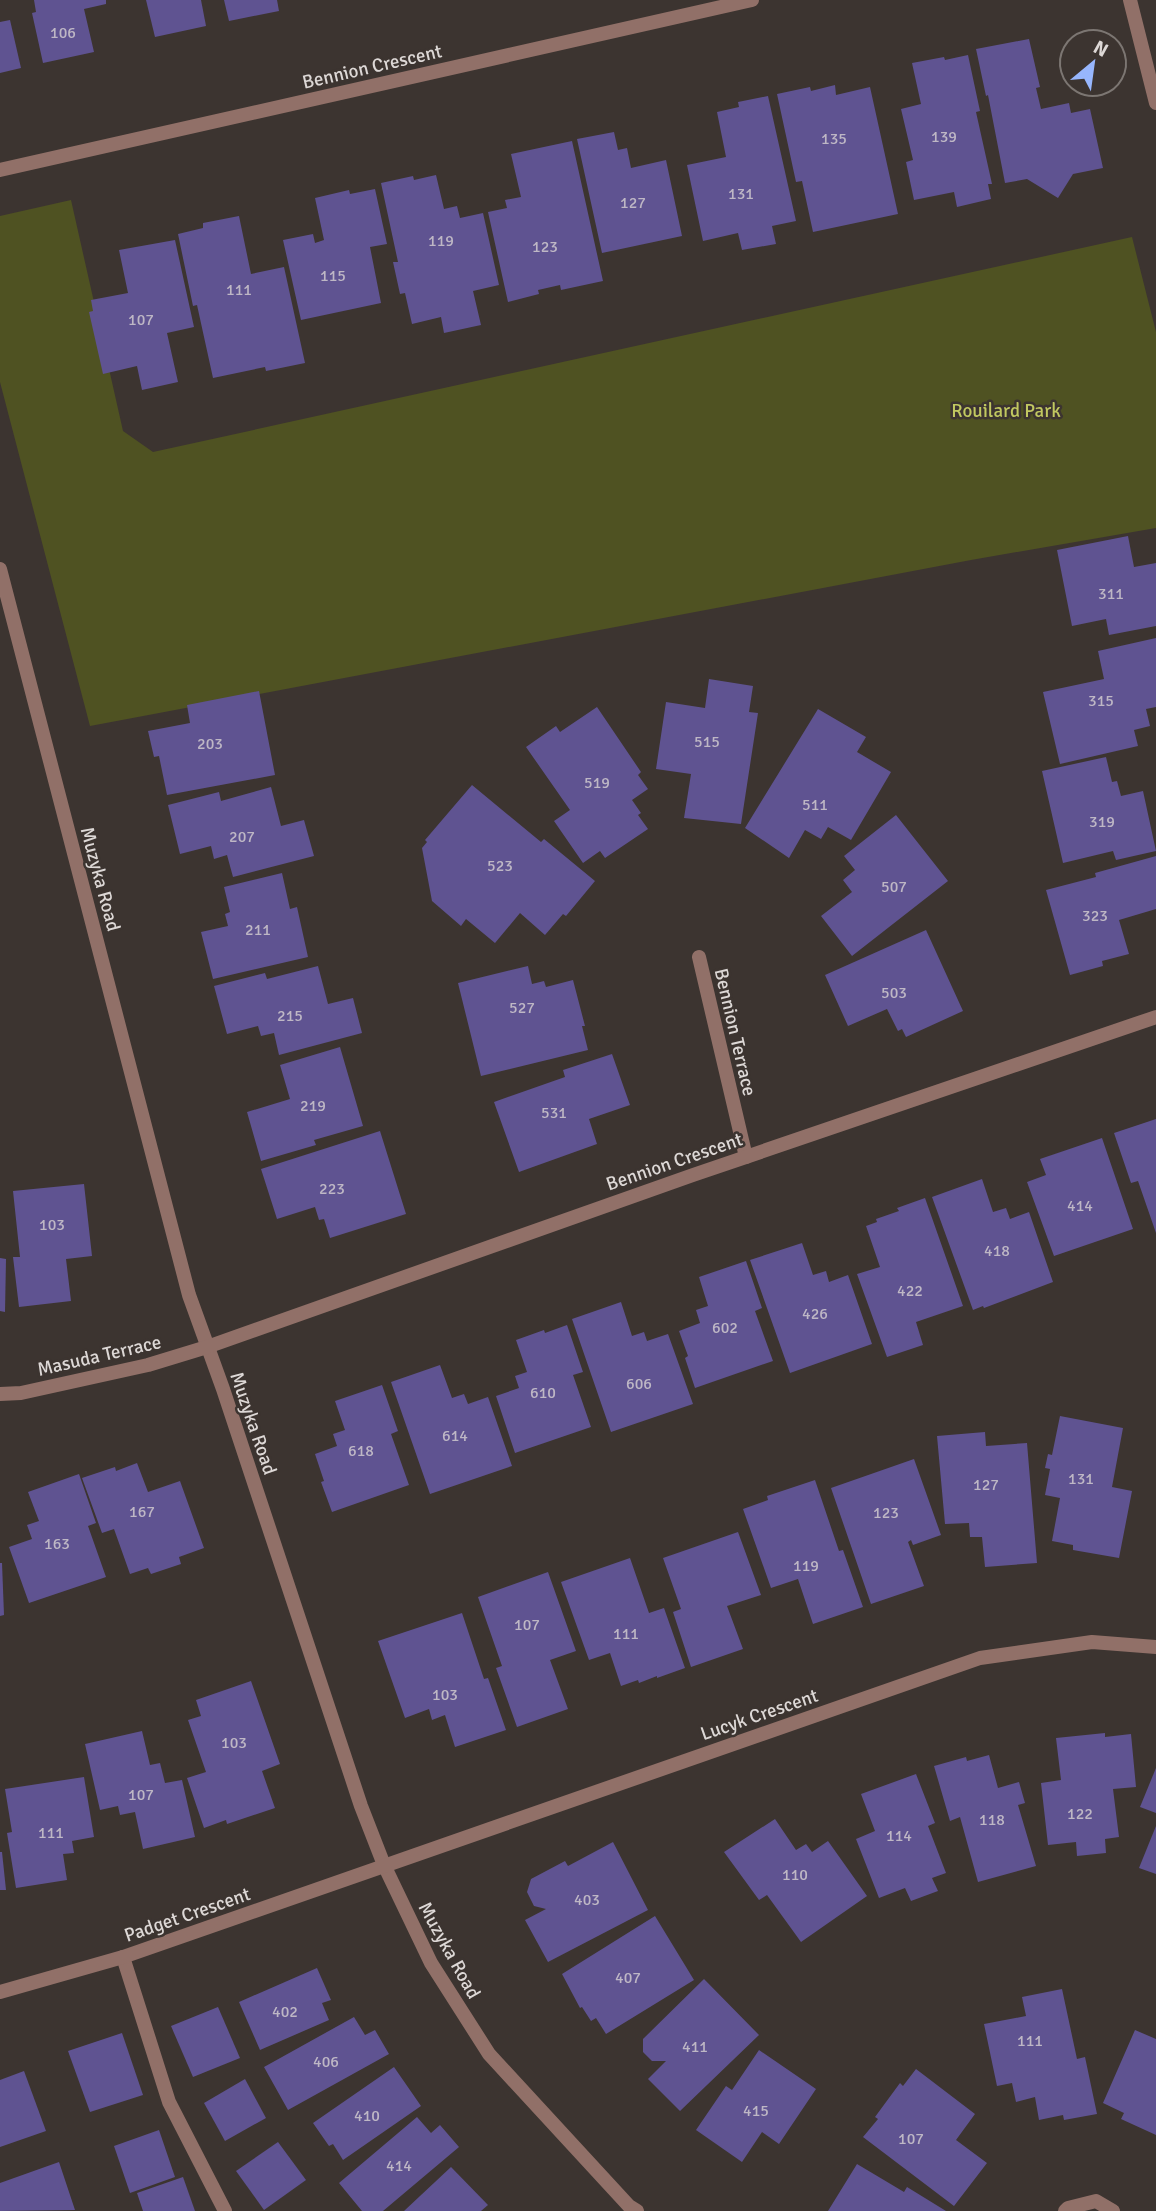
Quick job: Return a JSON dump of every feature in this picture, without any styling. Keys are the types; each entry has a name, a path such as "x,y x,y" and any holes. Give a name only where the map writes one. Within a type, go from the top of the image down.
{"street":[{"name":"Bennion Crescent","path":"0,170 752,0"},
{"path":"1130,0 1156,103"},
{"name":"Muzyka Road","path":"0,569 189,1296 360,1805 384,1866 431,1963 489,2054 631,2209"},
{"name":"Bennion Terrace","path":"699,957 746,1157"},
{"name":"Bennion Crescent","path":"207,1347 746,1157 1156,1017"},
{"name":"Masuda Terrace","path":"0,1394 21,1394 122,1371 207,1347"},
{"name":"Lucyk Crescent","path":"384,1866 980,1658 1092,1642 1156,1647"},
{"name":"Padget Crescent","path":"0,1992 123,1957 384,1866"},
{"path":"123,1957 169,2102 225,2211"},
{"path":"1065,2211 1096,2201 1113,2211"}],"green space":[{"name":"Rouilard Park","path":"71,200 123,431 153,452 1132,237 1156,332 1156,528 971,560 90,726 0,382 0,216"}],"building":[{"path":"34,0 106,0 106,4 84,9 94,52 43,63 32,13 36,12"},
{"path":"146,0 201,0 206,26 155,37"},
{"path":"224,0 277,0 279,11 229,21"},
{"path":"10,20 21,68 0,73 0,22"},
{"path":"1029,39 1040,87 1036,88 1041,109 1069,103 1071,113 1090,109 1103,168 1073,174 1058,198 1027,179 1005,183 976,49"},
{"path":"968,55 980,111 976,112 992,184 988,184 991,199 957,207 954,192 914,200 906,162 913,160 901,109 921,104 912,63"},
{"path":"835,85 836,95 870,87 898,214 813,232 802,181 796,182 777,94 810,87 811,91"},
{"path":"768,96 796,221 772,226 776,244 742,250 738,233 703,241 687,165 726,157 717,112 739,107 738,102"},
{"path":"614,132 618,150 627,148 631,168 666,160 682,236 602,253 577,139"},
{"path":"572,141 603,281 561,290 560,285 508,302 488,212 507,208 505,200 521,197 511,154"},
{"path":"436,175 444,209 457,206 460,218 483,213 499,285 473,291 481,325 444,333 441,317 412,324 405,293 400,294 393,262 398,262 381,183 413,176 414,180"},
{"path":"375,189 387,244 370,247 381,303 301,320 283,240 313,234 315,243 324,240 315,198 349,190 350,194"},
{"path":"239,216 251,274 284,267 305,363 266,371 265,367 213,378 197,305 193,306 178,234 203,228 203,223"},
{"path":"175,240 194,327 167,333 178,382 142,390 137,366 103,374 89,312 93,311 91,300 128,293 119,250"},
{"path":"1128,536 1134,567 1156,563 1156,626 1109,635 1106,619 1072,626 1057,550"},
{"path":"1156,638 1156,707 1146,709 1150,726 1134,730 1138,746 1060,764 1043,692 1104,679 1098,651"},
{"path":"709,679 753,686 749,712 758,713 741,824 684,818 691,774 656,769 666,702 705,708"},
{"path":"259,691 275,775 167,795 159,756 154,757 148,731 190,723 187,705"},
{"path":"597,707 641,772 638,775 648,789 632,800 648,829 605,858 600,851 583,863 554,821 570,810 526,747 556,726 560,732"},
{"path":"818,709 866,737 857,752 891,772 851,840 828,827 821,839 805,830 789,858 745,828"},
{"path":"1106,757 1112,782 1117,781 1121,796 1143,791 1156,851 1116,860 1113,851 1063,863 1042,771"},
{"path":"472,785 541,842 544,839 595,881 566,916 563,914 545,935 520,913 495,943 466,919 461,926 432,901 422,848 427,842 425,840"},
{"path":"271,787 281,826 304,820 314,856 233,877 227,855 214,859 211,846 180,854 168,805 219,792 221,801"},
{"path":"896,815 948,881 852,956 821,916 852,892 843,880 855,870 844,856"},
{"path":"1156,856 1156,909 1119,920 1129,954 1102,961 1103,966 1070,975 1046,890 1096,877 1095,873"},
{"path":"282,873 290,909 297,907 308,957 213,979 201,932 228,926 225,914 230,912 224,887"},
{"path":"926,930 963,1011 906,1037 902,1029 898,1031 887,1009 848,1026 825,975"},
{"path":"318,966 328,1004 353,998 362,1033 279,1055 274,1033 261,1036 258,1026 227,1034 214,986 265,973 267,979"},
{"path":"528,966 532,984 544,981 546,987 573,980 588,1050 481,1076 458,983"},
{"path":"340,1047 363,1126 314,1140 316,1145 261,1161 247,1112 290,1099 280,1065"},
{"path":"612,1054 630,1105 589,1119 597,1144 519,1172 494,1102 565,1077 563,1070"},
{"path":"1156,1119 1156,1233 1138,1181 1131,1183 1114,1133"},
{"path":"380,1131 406,1214 330,1238 324,1219 319,1220 315,1207 277,1219 261,1169"},
{"path":"1102,1138 1133,1229 1054,1256 1027,1182 1046,1175 1040,1159"},
{"path":"982,1179 993,1212 1006,1208 1010,1219 1029,1212 1053,1282 973,1310 932,1197"},
{"path":"84,1184 92,1256 66,1259 71,1301 19,1307 13,1257 20,1257 13,1191"},
{"path":"925,1198 963,1306 916,1322 923,1345 887,1357 857,1274 880,1267 866,1226 877,1222 876,1219 899,1211 897,1208"},
{"path":"802,1243 813,1275 826,1271 829,1282 848,1275 872,1344 790,1373 750,1260"},
{"path":"0,1258 6,1259 5,1312 0,1311"},
{"path":"746,1261 762,1308 755,1311 773,1361 695,1388 679,1331 700,1323 696,1310 708,1306 699,1277"},
{"path":"621,1302 632,1336 644,1332 647,1341 668,1334 693,1404 611,1432 572,1319"},
{"path":"567,1325 583,1372 573,1375 591,1427 515,1453 496,1396 519,1388 515,1376 527,1372 516,1340"},
{"path":"440,1365 452,1398 464,1394 468,1404 488,1397 512,1466 430,1494 391,1382"},
{"path":"382,1385 398,1431 391,1434 409,1485 332,1512 321,1482 324,1481 315,1454 337,1446 333,1434 345,1430 335,1401"},
{"path":"1060,1416 1123,1428 1112,1487 1132,1491 1119,1558 1073,1550 1073,1545 1052,1541 1060,1498 1045,1495 1050,1469 1045,1468 1048,1454 1052,1455"},
{"path":"985,1432 986,1446 1027,1443 1037,1563 985,1567 982,1537 970,1537 969,1523 945,1524 937,1436"},
{"path":"914,1459 941,1535 913,1545 911,1540 908,1542 924,1586 871,1604 831,1488"},
{"path":"137,1463 148,1492 180,1481 204,1548 179,1557 181,1564 151,1574 148,1568 130,1574 114,1529 102,1533 82,1478 115,1467 116,1471"},
{"path":"79,1474 96,1523 88,1526 106,1577 29,1603 9,1547 32,1539 27,1525 39,1521 28,1492"},
{"path":"815,1480 839,1551 843,1550 863,1607 813,1624 798,1579 771,1588 743,1509 768,1500 767,1496"},
{"path":"738,1532 761,1595 727,1606 743,1649 691,1667 673,1612 681,1609 663,1558"},
{"path":"630,1558 649,1613 664,1608 685,1668 621,1686 610,1653 589,1660 561,1582"},
{"path":"0,1563 4,1615 0,1616"},
{"path":"548,1572 576,1651 550,1660 568,1709 517,1727 496,1668 502,1666 478,1597"},
{"path":"462,1613 484,1679 488,1678 506,1730 455,1747 445,1715 432,1720 429,1709 405,1718 378,1641"},
{"path":"251,1681 280,1764 262,1771 275,1808 227,1824 226,1820 204,1828 187,1778 206,1772 188,1720 201,1716 196,1700"},
{"path":"142,1731 150,1765 160,1763 165,1783 182,1780 195,1837 143,1849 135,1812 120,1815 118,1806 100,1810 85,1744"},
{"path":"1105,1733 1105,1737 1131,1734 1136,1787 1113,1789 1119,1837 1105,1839 1106,1853 1077,1856 1076,1842 1048,1845 1041,1783 1061,1780 1056,1738"},
{"path":"989,1755 998,1788 1019,1782 1025,1803 1018,1805 1036,1866 978,1882 960,1817 950,1821 934,1766 966,1757 967,1761"},
{"path":"1156,1768 1156,1813 1140,1807"},
{"path":"916,1774 935,1823 928,1826 946,1873 932,1878 938,1891 911,1901 905,1888 879,1898 856,1839 875,1831 861,1794"},
{"path":"84,1777 94,1837 72,1841 74,1853 63,1854 67,1880 16,1888 7,1833 12,1832 5,1789"},
{"path":"775,1819 796,1850 806,1844 812,1852 828,1841 867,1896 801,1942 767,1895 759,1900 724,1852"},
{"path":"1156,1826 1156,1874 1139,1868"},
{"path":"613,1842 648,1910 548,1962 525,1920 546,1909 534,1906 527,1892 531,1879 565,1861 568,1866"},
{"path":"2,1852 6,1890 0,1890"},
{"path":"655,1916 694,1980 606,2034 596,2018 591,2021 582,2007 580,2008 562,1974"},
{"path":"317,1968 331,2000 322,2003 329,2020 260,2050 239,2002"},
{"path":"704,1979 759,2035 680,2111 648,2079 666,2061 652,2061 643,2052 643,2039"},
{"path":"1062,1989 1077,2059 1085,2057 1097,2114 1064,2120 1063,2115 1039,2120 1035,2097 1016,2102 1012,2083 997,2086 984,2024 1026,2016 1022,1997"},
{"path":"218,2007 240,2058 193,2077 171,2026"},
{"path":"354,2017 365,2035 375,2030 389,2054 288,2110 264,2067"},
{"path":"1135,2030 1156,2039 1156,2135 1121,2119 1124,2113 1103,2103"},
{"path":"122,2033 143,2095 90,2112 68,2051"},
{"path":"759,2050 816,2089 779,2144 762,2132 742,2162 696,2130 726,2086 732,2090"},
{"path":"394,2067 421,2106 343,2160 333,2144 329,2146 313,2123"},
{"path":"916,2069 975,2114 956,2140 987,2163 954,2206 863,2137 878,2119 875,2117 900,2083 903,2086"},
{"path":"24,2071 46,2131 0,2147 0,2080"},
{"path":"245,2079 266,2118 225,2141 204,2103"},
{"path":"417,2117 431,2133 440,2125 459,2147 383,2211 362,2211 339,2183"},
{"path":"159,2130 175,2177 130,2193 114,2146"},
{"path":"278,2142 306,2180 264,2210 236,2171"},
{"path":"59,2162 75,2210 0,2211 0,2183"},
{"path":"857,2164 904,2192 907,2187 946,2211 828,2211"},
{"path":"451,2167 488,2205 481,2211 404,2211"},
{"path":"183,2177 195,2211 143,2211 137,2193"}]}
